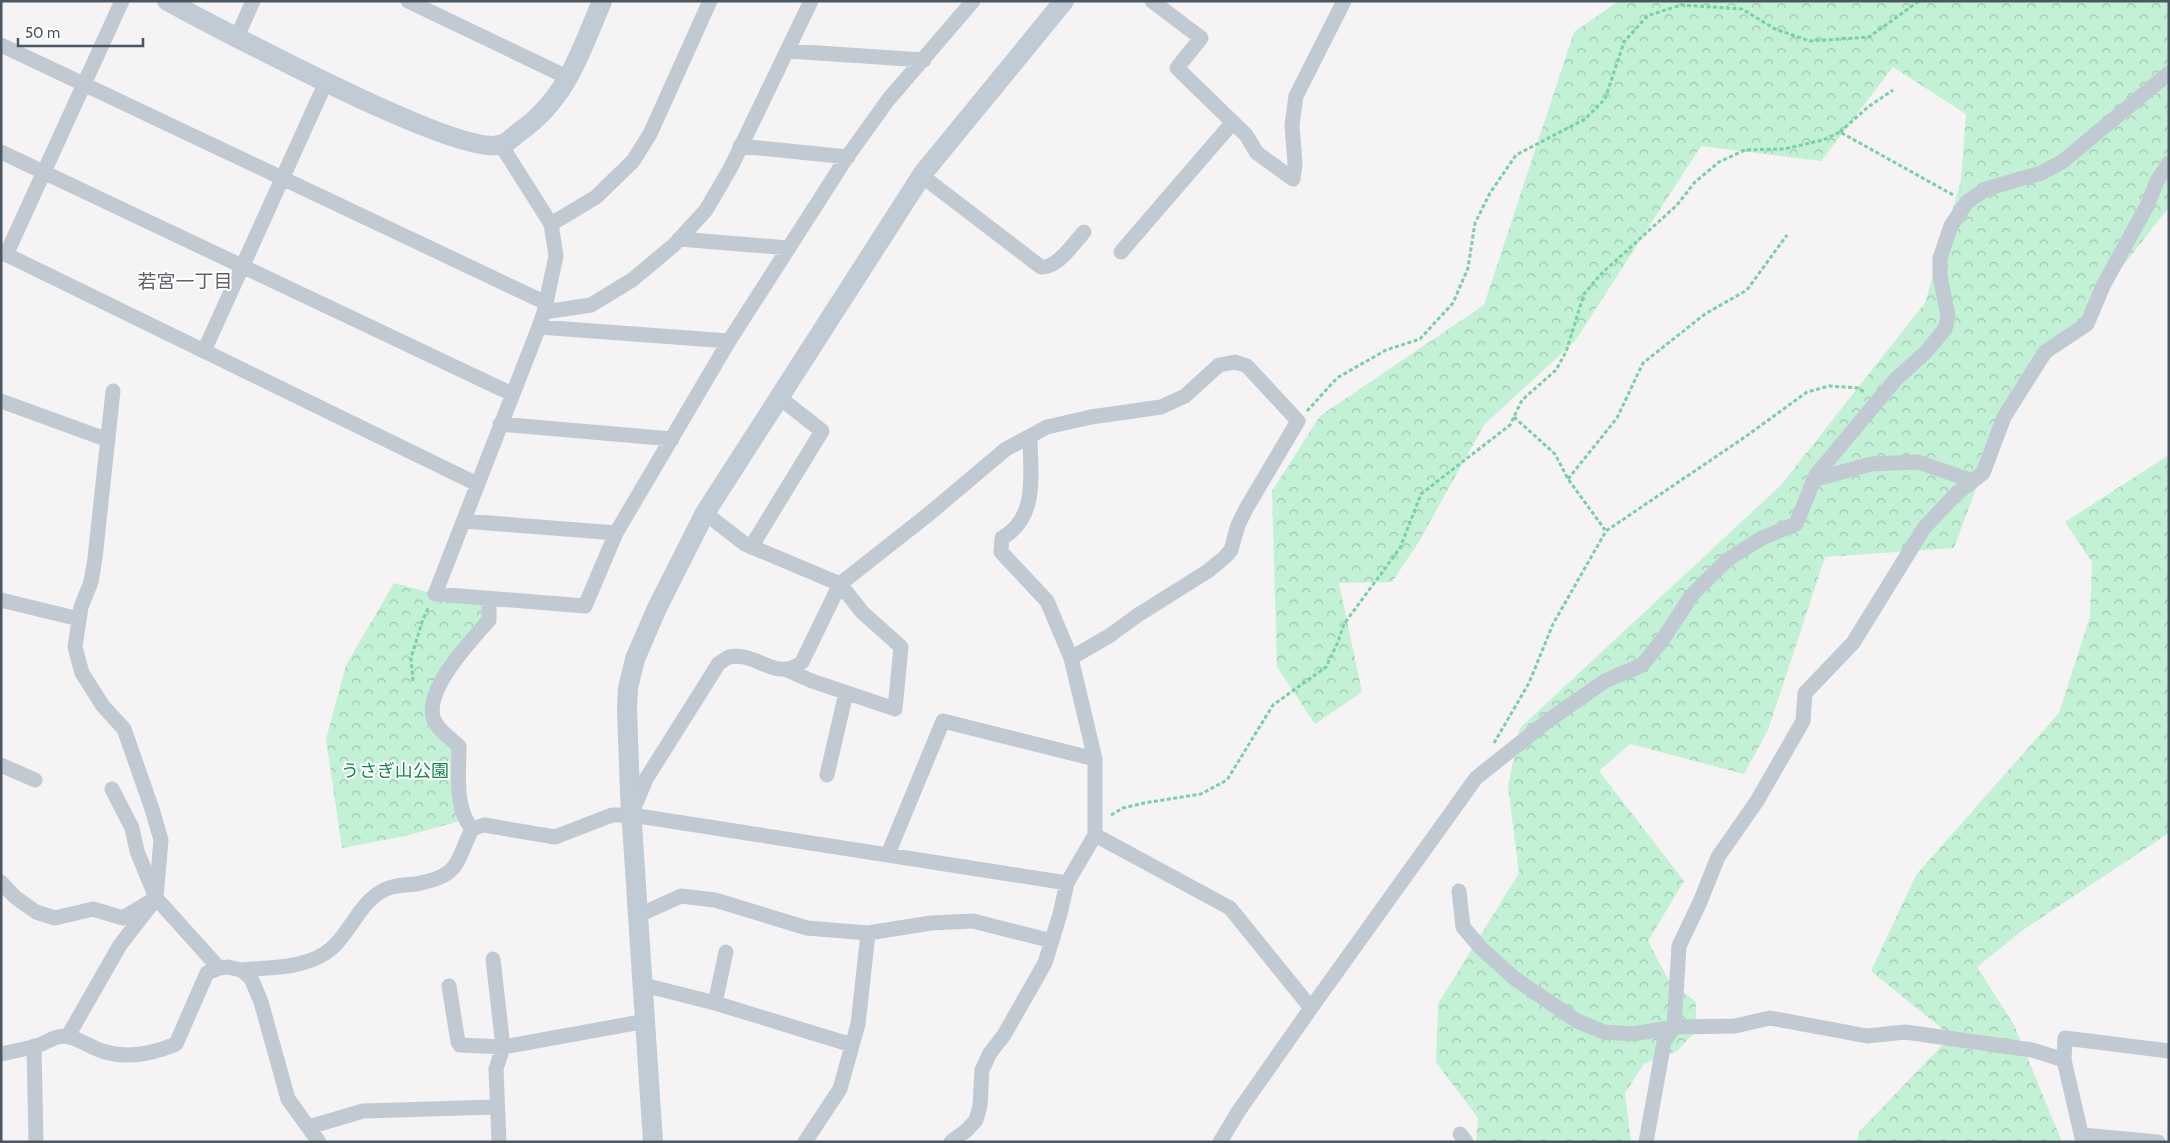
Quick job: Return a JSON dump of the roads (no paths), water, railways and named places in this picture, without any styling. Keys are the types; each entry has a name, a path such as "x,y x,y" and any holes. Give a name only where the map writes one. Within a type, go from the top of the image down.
{"street":[{"path":"122,1 44,172 4,254 477,484"},
{"path":"167,1 326,82 423,127 473,143 502,145 527,127 548,108 569,78 602,1"},
{"path":"236,37 253,1"},
{"path":"408,1 569,78"},
{"path":"551,224 596,197 632,161 650,134 710,1"},
{"path":"1,45 282,178 545,307 591,304 632,280 679,239 706,210 731,167 811,1"},
{"path":"502,145 551,224 556,256 539,327 435,594 585,606 616,533 729,342 848,156 888,100 973,1"},
{"path":"653,1142 627,710 628,688 635,659 657,608 705,513 922,176 1064,1"},
{"path":"1152,1 1201,38 1177,68 1246,135 1258,154 1293,179 1292,125 1296,96 1344,1"},
{"path":"788,51 924,60"},
{"path":"1224,1140 1238,1112 1476,778 1550,720 1605,681 1642,665 1663,639 1692,595 1727,560 1762,538 1796,524 1816,474 1877,404 1896,379 1926,352 1945,329 1948,316 1940,276 1940,258 1951,226 1967,202 1986,189 2041,173 2062,162 2169,73"},
{"path":"204,351 326,82"},
{"path":"1120,252 1232,122"},
{"path":"740,146 848,156"},
{"path":"1,152 512,394"},
{"path":"1646,1142 1664,1042 1674,1027 1679,946 1700,902 1718,857 1757,801 1803,721 1805,693 1853,643 1924,528 1957,493 1983,473 2004,418 2045,352 2087,324 2103,286 2148,204 2157,181 2169,163"},
{"path":"922,176 1040,268 1047,268 1057,262 1084,232"},
{"path":"679,239 790,248"},
{"path":"539,327 729,342"},
{"path":"787,670 794,668 802,662 840,584 930,513 1006,448 1047,427 1161,407 1185,396 1219,365 1235,362 1247,366 1298,421 1247,507 1238,525 1231,550 1208,571 1138,615 1109,636 1071,658"},
{"path":"68,1036 120,945 156,898 161,840 124,729 103,706 82,673 75,647 81,607 91,582 95,558 113,391"},
{"path":"751,547 822,431 780,398"},
{"path":"1,401 108,440"},
{"path":"500,424 672,439"},
{"path":"951,1142 967,1130 976,1120 980,1106 982,1070 990,1053 1004,1035 1045,963 1067,883 1095,835 1095,759 1071,658 1047,602 1001,552 1002,538 1014,531 1029,506 1030,436"},
{"path":"1813,480 1871,464 1918,462 1973,481"},
{"path":"632,815 638,795 646,779 719,664 729,658 750,658 766,666 787,670 846,693 895,709 901,647 862,612 840,584 745,544 705,513"},
{"path":"464,521 616,533"},
{"path":"472,829 464,820 459,796 459,746 444,733 434,717 434,696 458,656 489,620 489,598"},
{"path":"1,600 79,619"},
{"path":"827,775 846,693"},
{"path":"888,854 944,721 1095,759"},
{"path":"1,765 35,780"},
{"path":"112,789 132,828 137,850 156,898 219,968"},
{"path":"1,1054 34,1046 57,1036 68,1036 99,1050 118,1054 146,1054 176,1044 207,973 219,968 228,967 241,970 314,960 333,948 370,900 387,889 433,881 449,872 456,866 472,829 484,825 556,837 612,815 632,815 1067,883"},
{"path":"1095,835 1230,908 1311,1008"},
{"path":"1,882 16,897 36,912 55,918 93,909 122,918 156,898"},
{"path":"1459,891 1463,927 1481,948 1514,978 1577,1021 1604,1032 1633,1034 1674,1027 1735,1026 1770,1018 1867,1036 1905,1032 2032,1050 2064,1060"},
{"path":"639,915 681,896 716,900 807,928 868,933 931,923 973,921 1052,941"},
{"path":"805,1142 840,1089 858,1024 868,933"},
{"path":"715,1003 726,952"},
{"path":"494,959 503,1046 496,1069 498,1142"},
{"path":"241,970 251,978 261,1002 288,1099 319,1142"},
{"path":"644,985 715,1003 852,1045"},
{"path":"450,986 460,1045 503,1046 646,1021"},
{"path":"2158,1142 2082,1138 2064,1060 2065,1038 2169,1051"},
{"path":"34,1046 36,1142"},
{"path":"309,1127 363,1111 497,1107"}],"district":[{"name":"若宮一丁目","path":"185,281"}],"park label":[{"name":"うさぎ山公園","path":"395,771"}]}
